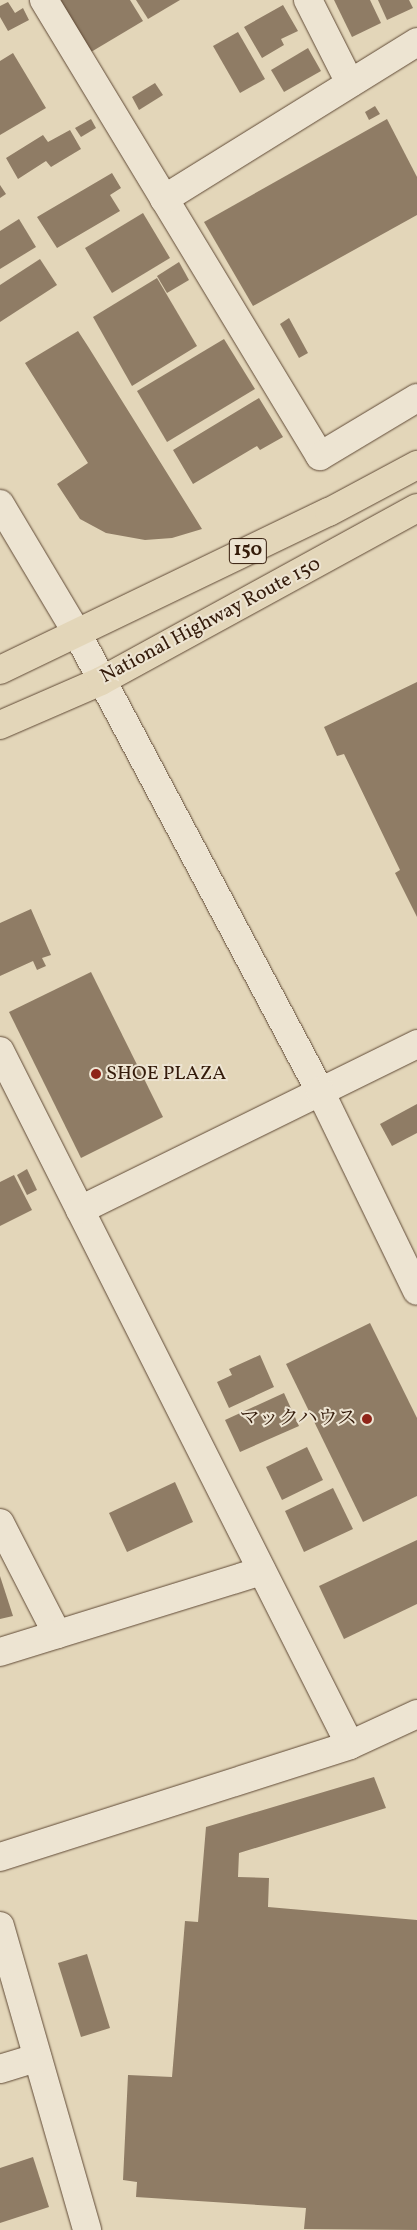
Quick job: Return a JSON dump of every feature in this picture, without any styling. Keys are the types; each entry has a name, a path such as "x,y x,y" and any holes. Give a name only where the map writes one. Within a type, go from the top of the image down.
{"highway":[{"name":"150","path":"0,670 329,512 417,465"},
{"name":"National Highway Route 150","path":"0,725 101,681 417,508"}],"street":[{"path":"44,0 320,456 417,398"},
{"path":"308,0 350,84"},
{"path":"164,199 417,42"},
{"path":"0,504 77,634 320,1091 417,1292"},
{"path":"80,1210 417,1044"},
{"path":"0,1051 350,1745"},
{"path":"0,1523 57,1634"},
{"path":"0,1652 262,1571"},
{"path":"0,1857 350,1745 417,1714"},
{"path":"0,1926 87,2230"},
{"path":"0,2069 37,2058"}],"building":[{"path":"60,0 130,0 143,21 91,52"},
{"path":"136,0 180,0 148,19"},
{"path":"334,0 370,0 381,23 352,37"},
{"path":"378,0 409,0 413,8 387,20"},
{"path":"8,2 15,13 23,8 29,20 8,31 0,17 0,6"},
{"path":"283,5 298,31 281,39 284,45 262,58 244,27"},
{"path":"238,32 265,79 240,93 213,46"},
{"path":"308,48 321,71 284,92 271,70"},
{"path":"13,53 46,108 0,135 0,61"},
{"path":"155,83 163,95 139,110 132,97"},
{"path":"375,106 380,114 369,120 365,112"},
{"path":"91,119 96,128 81,137 75,128"},
{"path":"387,119 417,177 417,215 253,306 204,222"},
{"path":"70,130 81,149 51,167 46,161 18,179 6,158 43,135 48,142"},
{"path":"112,173 121,188 110,195 120,211 57,248 37,217"},
{"path":"0,185 6,194 0,198"},
{"path":"143,213 170,258 112,293 85,248"},
{"path":"19,219 36,247 0,269 0,231"},
{"path":"40,259 57,285 0,322 0,285"},
{"path":"179,262 189,280 167,293 157,276"},
{"path":"157,278 197,346 132,386 93,317"},
{"path":"289,318 308,353 299,358 280,324"},
{"path":"78,331 202,529 172,538 145,540 106,533 80,519 57,484 88,463 25,363"},
{"path":"224,339 255,389 167,442 137,391"},
{"path":"259,398 283,437 260,450 257,446 193,484 173,450"},
{"path":"417,682 417,917 395,873 400,870 344,754 337,756 324,727"},
{"path":"31,909 51,955 42,958 46,966 37,970 33,961 0,976 0,923"},
{"path":"91,972 163,1117 81,1158 9,1012"},
{"path":"417,1104 417,1133 392,1146 380,1124"},
{"path":"27,1169 37,1190 27,1195 17,1175"},
{"path":"14,1175 32,1210 0,1226 0,1182"},
{"path":"370,1323 417,1418 417,1496 363,1522 286,1364"},
{"path":"260,1355 274,1387 229,1408 217,1382 232,1375 229,1369"},
{"path":"284,1393 299,1426 240,1452 225,1420"},
{"path":"307,1447 323,1480 282,1500 266,1467"},
{"path":"175,1482 193,1522 127,1552 109,1513"},
{"path":"333,1488 353,1529 304,1552 285,1511"},
{"path":"417,1540 417,1604 344,1639 319,1586"},
{"path":"0,1576 13,1616 0,1619"},
{"path":"374,1777 386,1808 239,1853 238,1877 269,1878 268,1907 417,1920 417,2230 304,2229 306,2208 136,2197 137,2182 123,2180 128,2075 172,2077 185,1921 198,1922 206,1827"},
{"path":"87,1954 110,2028 81,2037 58,1963"},
{"path":"33,2157 49,2207 0,2223 0,2168"}],"place":[{"name":"SHOE PLAZA","path":"96,1074"},
{"name":"マックハウス","path":"367,1419"}]}
